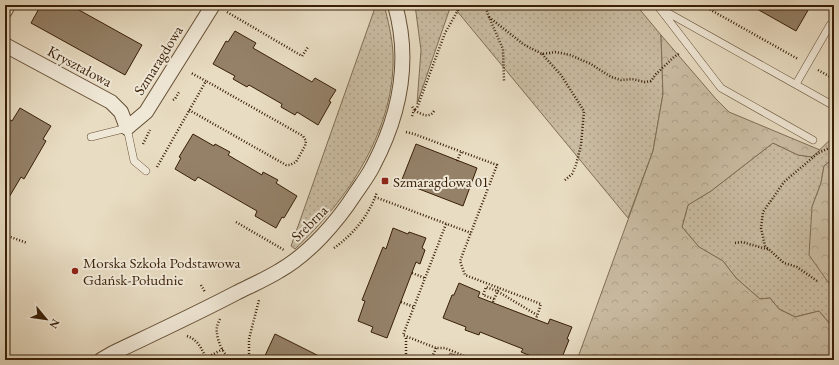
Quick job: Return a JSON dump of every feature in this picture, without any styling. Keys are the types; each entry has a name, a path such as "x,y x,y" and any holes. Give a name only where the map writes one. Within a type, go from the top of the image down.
{"street":[{"path":"5,11 8,5"},
{"name":"Srebrna","path":"101,360 280,271 294,261 322,236 343,212 373,167 385,142 399,97 403,62 401,25 395,5"},
{"name":"Szmaragdowa","path":"126,128 146,112 216,8"},
{"name":"Kryształowa","path":"5,45 111,102 121,112 126,128"}],"lane":[{"path":"658,6 721,88 813,140"},
{"path":"658,6 834,106"},
{"path":"796,84 830,25"},
{"path":"91,137 126,128 134,161 146,171"}],"path":[{"path":"434,111 432,115 427,116 414,110 417,108 420,101 445,32 461,5"},
{"path":"485,5 488,17 503,49 504,81"},
{"path":"702,5 834,80"},
{"path":"216,8 227,12 302,56 308,47"},
{"path":"488,17 523,44 542,54 562,75 584,112 581,146 576,165 572,174 564,182"},
{"path":"542,54 556,52 570,55 591,64 611,77 621,80 632,79 645,82 651,81 656,74 674,57 690,48"},
{"path":"189,110 286,165 296,162 305,146 306,141 303,136 191,73"},
{"path":"155,171 206,81"},
{"path":"406,132 497,165 460,261 465,274 542,304 536,319"},
{"path":"817,281 797,267 784,263 765,246 761,228 763,212 784,182 818,153 834,146"},
{"path":"457,161 461,152"},
{"path":"375,197 470,233"},
{"path":"236,222 286,252"},
{"path":"406,360 406,336 403,335 446,224"},
{"path":"5,235 27,243"},
{"path":"735,243 742,242 770,250"},
{"path":"412,273 425,278"},
{"path":"499,288 497,291 494,301 483,295 486,287 497,291 537,315"},
{"path":"249,360 250,339 260,295"},
{"path":"401,302 414,307"},
{"path":"222,315 216,332 227,358 232,360"},
{"path":"185,335 193,338 199,344 206,359 223,349"},
{"path":"406,336 436,348 445,348 474,360"},
{"path":"431,360 436,348"}],"green space":[{"path":"376,5 384,5 390,29 393,53 392,81 386,108 377,135 365,161 350,185 315,230 295,249 291,246"},
{"path":"415,5 451,5 417,104 421,50"},
{"path":"452,5 636,5 661,35 663,94 653,151 628,218"},
{"path":"661,35 729,112 820,150 812,157 798,155 773,143 711,191 688,205 682,227 699,247 723,261 736,278 760,299 770,298 779,309 795,317 819,311 830,324 834,326 834,360 577,360 653,151 663,94"},
{"path":"834,136 834,158 824,166 821,183 812,207 828,282 834,287 834,326 830,324 819,311 795,317 779,309 770,298 760,299 736,278 723,261 699,247 682,227 688,205 711,191 773,143 798,155 812,157"},
{"path":"834,158 834,287 828,282 809,255 812,207 821,183 824,166"},
{"path":"450,353 468,360 447,360"}],"building":[{"path":"41,5 70,5 142,45 125,75 31,23"},
{"path":"750,5 811,5 796,31"},
{"path":"235,31 256,43 253,48 312,82 315,78 336,90 318,125 297,112 295,115 281,107 282,104 249,85 247,87 233,79 235,76 213,64 226,41 228,42"},
{"path":"20,108 51,126 43,139 46,141 24,179 21,177 5,204 5,117 12,121"},
{"path":"193,134 214,146 215,144 230,152 228,155 262,175 263,172 278,180 276,183 297,196 284,218 282,217 276,228 255,216 257,211 198,177 195,181 175,169 181,158 179,157"},
{"path":"416,144 477,168 463,206 401,182"},
{"path":"393,228 408,234 409,232 426,238 422,248 425,250 420,264 416,262 387,338 371,332 373,327 358,321 365,301 362,300 383,247 386,249"},
{"path":"459,283 480,292 478,297 548,324 550,319 572,327 567,339 569,340 561,360 551,360 537,355 536,358 521,352 523,349 480,332 479,335 465,330 466,327 443,318 452,295 454,295"},
{"path":"275,334 327,360 263,360"}],"place":[{"name":"Szmaragdowa 01","path":"385,181"},
{"name":"Morska Szkoła Podstawowa Gdańsk-Południe","path":"75,271"}]}
